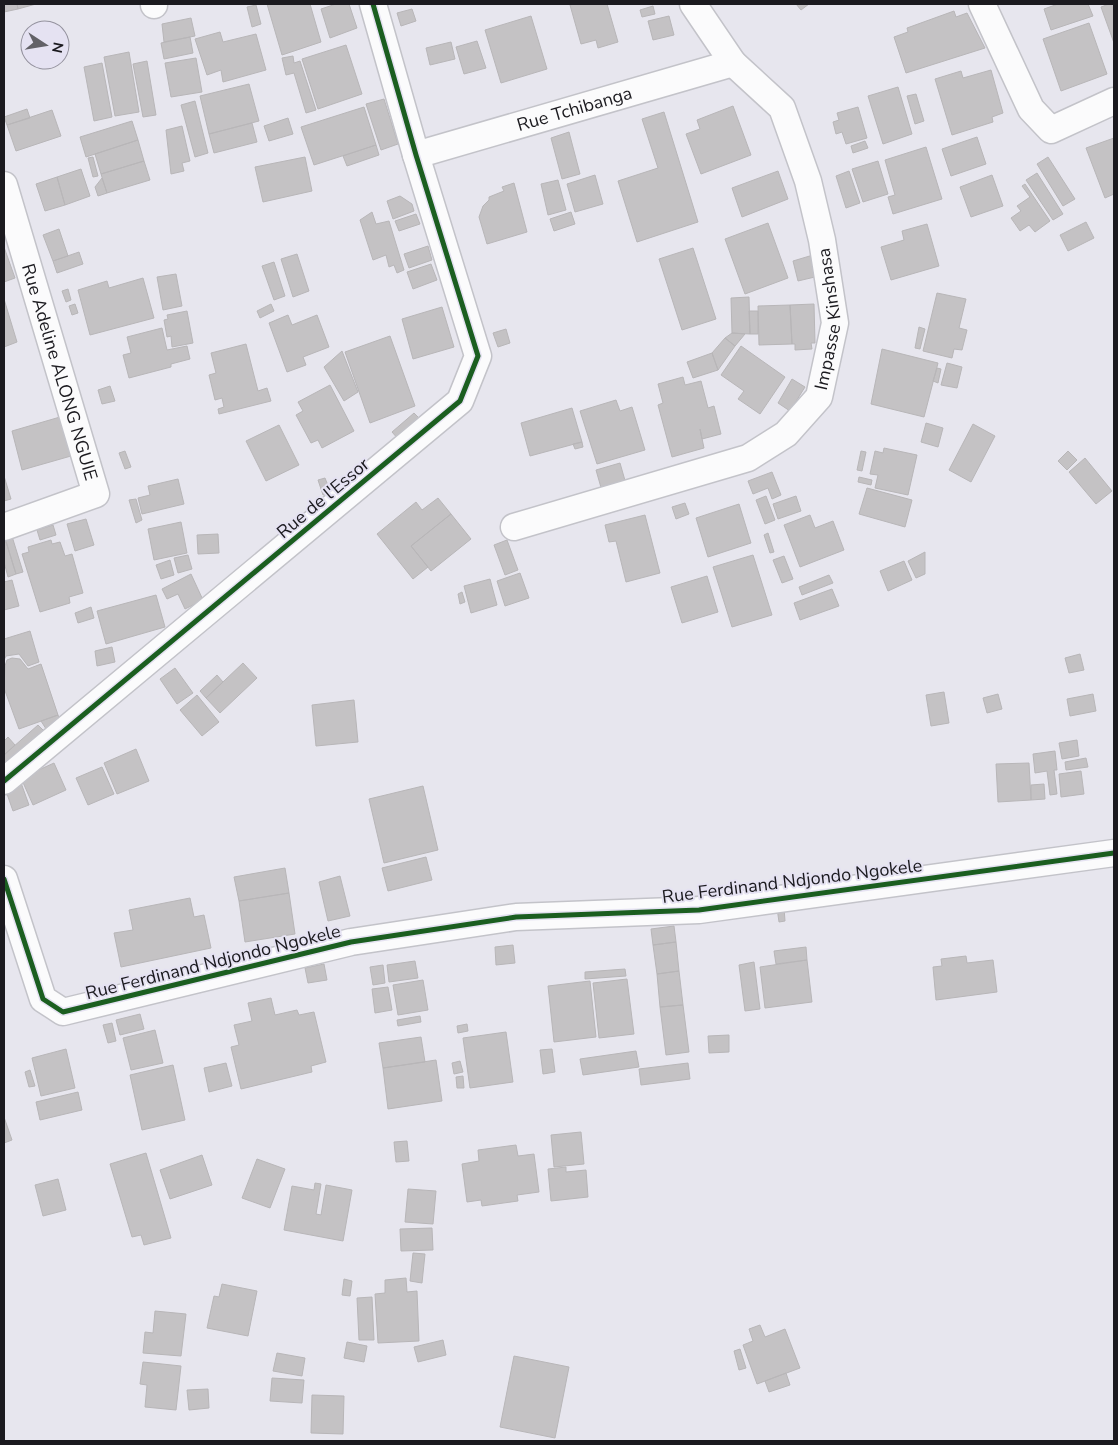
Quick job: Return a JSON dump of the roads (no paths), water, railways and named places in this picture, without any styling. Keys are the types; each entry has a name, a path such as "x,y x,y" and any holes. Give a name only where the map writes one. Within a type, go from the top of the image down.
{"street":[{"name":"Rue de l'Essor","path":"4,781 460,400 478,356 416,155 373,4"},
{"name":"Impasse Kinshasa","path":"514,526 748,458 786,434 819,397 835,323 822,240 808,181 782,108 733,63 693,4"},
{"path":"982,4 1031,110 1051,130 1114,101"},
{"name":"Rue Tchibanga","path":"416,155 733,63"},
{"name":"Rue Adeline ALONG NGUIE","path":"4,185 96,494 4,527"},
{"name":"Rue Ferdinand Ndjondo Ngokele","path":"4,879 43,1000 62,1012 351,942 516,917 699,910 1114,853"}]}
